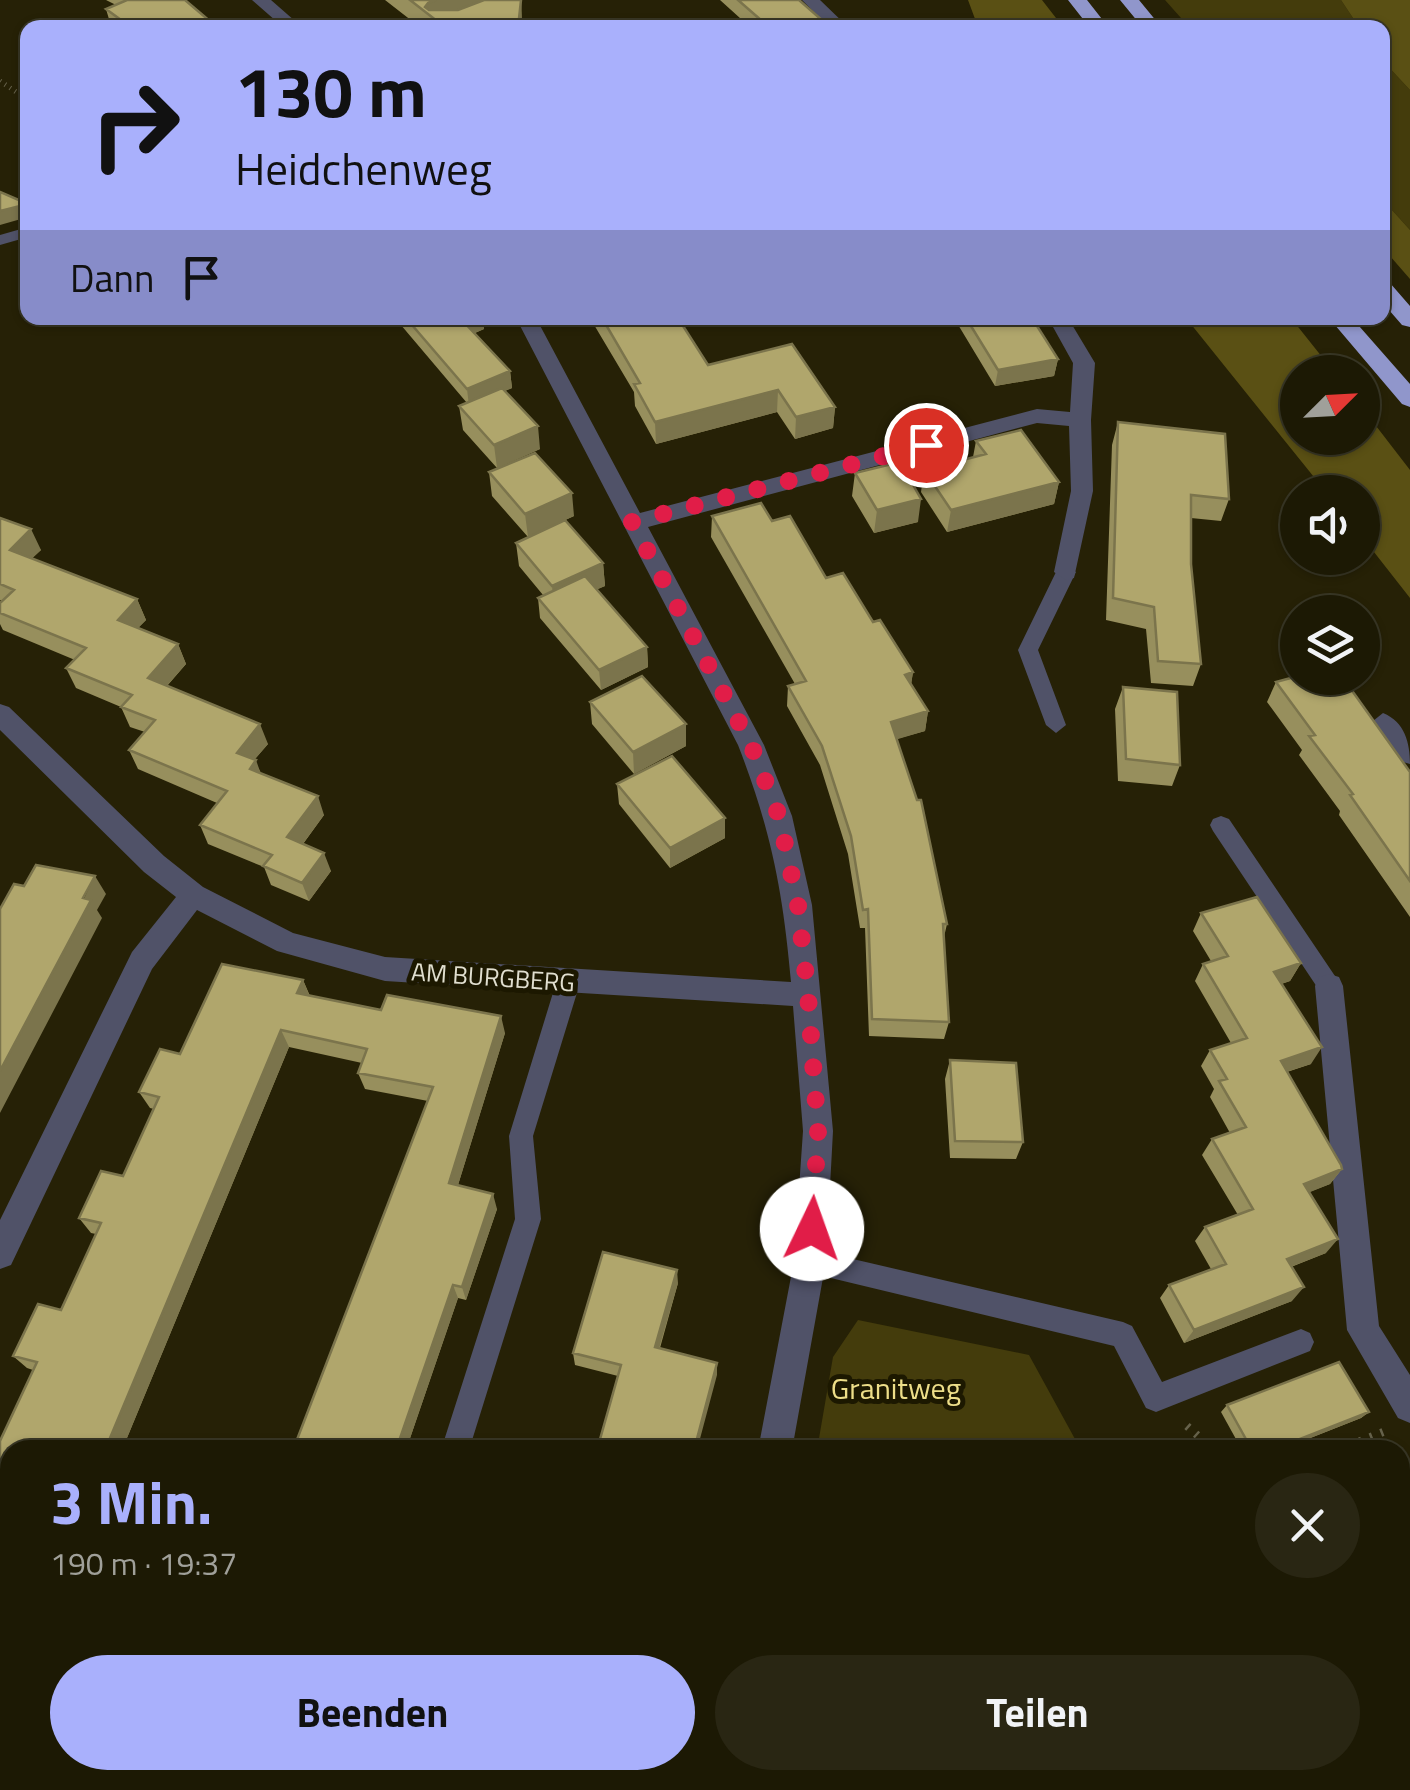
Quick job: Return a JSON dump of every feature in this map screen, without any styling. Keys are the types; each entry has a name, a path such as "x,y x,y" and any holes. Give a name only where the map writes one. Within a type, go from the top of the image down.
{"highway":[{"path":"1077,0 1093,20"},
{"path":"1129,0 1146,20"},
{"path":"1390,297 1410,320"},
{"path":"1346,325 1410,399"}],"street":[{"path":"260,0 285,20"},
{"path":"810,0 832,20"},
{"path":"530,325 751,745 779,816 798,905 818,1132 810,1262 777,1440"},
{"path":"1062,325 1084,363 1080,420 1082,491 1066,572"},
{"path":"632,522 1036,416 1080,420"},
{"name":"AM BURGBERG","path":"0,714 154,864 193,895 287,943 384,969 808,995"},
{"path":"0,1254 142,961 193,895"},
{"path":"1329,986 1363,1330 1410,1406"}],"lane":[{"path":"1056,725 1028,650 1066,572"},
{"path":"1383,721 1410,756"},
{"path":"1221,825 1329,986"},
{"path":"458,1440 528,1219 522,1136 568,983"},
{"path":"810,1262 1123,1334 1156,1398 1301,1342"}],"path":[{"path":"1361,1440 1366,1438"}],"green space":[{"path":"1165,0 1341,0 1354,20 1183,20"},
{"path":"1390,69 1410,90 1410,230 1390,208"},
{"name":"Granitweg","path":"858,1320 1029,1355 1076,1440 819,1440 833,1357"}],"shaded area":[{"path":"968,0 1042,0 1058,20 975,20"},
{"path":"1341,0 1410,0 1410,90 1390,69 1390,20 1354,20"},
{"path":"1390,208 1410,230 1410,279 1390,256"},
{"path":"1192,325 1297,325 1320,355 1280,355 1280,435"},
{"path":"1380,431 1410,470 1410,598 1380,560 1380,475 1312,475 1296,455 1380,455"}],"building":[{"path":"127,0 185,0 209,20 121,20 106,9"},
{"path":"410,0 436,0 425,7 429,10 458,10 484,0 521,0 519,20 436,20"},
{"path":"738,0 799,0 822,20 761,20"},
{"path":"0,192 20,201 20,206 0,211"},
{"path":"412,325 467,325 510,371 467,389"},
{"path":"606,325 682,325 708,365 792,344 835,407 796,417 778,390 655,422 634,384 640,383"},
{"path":"970,325 1036,325 1058,359 998,370"},
{"path":"502,388 538,426 494,445 459,406"},
{"path":"1118,422 1225,434 1229,499 1191,495 1191,564 1201,664 1158,661 1154,607 1113,598"},
{"path":"1021,430 1059,482 951,510 924,470 986,454 976,441"},
{"path":"535,453 572,493 525,514 489,472"},
{"path":"900,462 921,499 877,510 855,473"},
{"path":"761,503 772,521 790,516 826,578 843,573 873,622 880,620 913,672 905,675 928,711 891,722 917,800 921,800 947,924 943,924 949,1022 872,1019 868,909 863,910 851,836 822,746 788,686 806,681 712,516"},
{"path":"0,518 31,529 10,550 137,599 118,620 178,644 148,678 260,724 237,753 256,760 250,769 318,796 287,837 324,853 302,883 263,866 272,855 200,825 227,791 129,750 155,720 121,707 132,695 66,668 86,648 0,613 0,603 14,590 0,584"},
{"path":"565,520 603,563 552,586 516,543"},
{"path":"585,576 647,647 599,670 538,598"},
{"path":"642,676 686,724 633,752 590,702"},
{"path":"1123,687 1177,692 1180,765 1126,759"},
{"path":"1286,695 1355,695 1410,772 1410,881 1309,736 1315,735"},
{"path":"672,756 725,818 670,848 617,784"},
{"path":"36,865 95,876 83,898 91,900 0,1071 0,909 14,884 24,886"},
{"path":"1257,897 1301,963 1274,972 1322,1047 1281,1061 1341,1165 1342,1169 1304,1184 1338,1239 1287,1259 1304,1287 1194,1330 1169,1285 1226,1264 1205,1227 1253,1209 1212,1139 1246,1127 1219,1081 1227,1079 1210,1050 1247,1038 1203,964 1228,956 1201,913"},
{"path":"222,964 303,980 297,993 381,1010 387,995 501,1016 449,1183 493,1194 462,1287 453,1285 399,1440 297,1440 433,1087 358,1073 367,1049 281,1030 109,1440 0,1440 37,1362 13,1356 38,1304 61,1310 101,1223 79,1218 101,1171 123,1176 159,1097 139,1092 160,1049 180,1054"},
{"path":"950,1060 1016,1063 1023,1142 955,1141"},
{"path":"603,1252 677,1270 655,1347 717,1363 697,1440 600,1440 621,1365 573,1353"},
{"path":"1339,1362 1369,1412 1298,1440 1246,1440 1227,1405"}],"route":[{"path":"812,1229 818,1132 808,995 798,905 779,816 751,745 632,522 926,445"}]}
